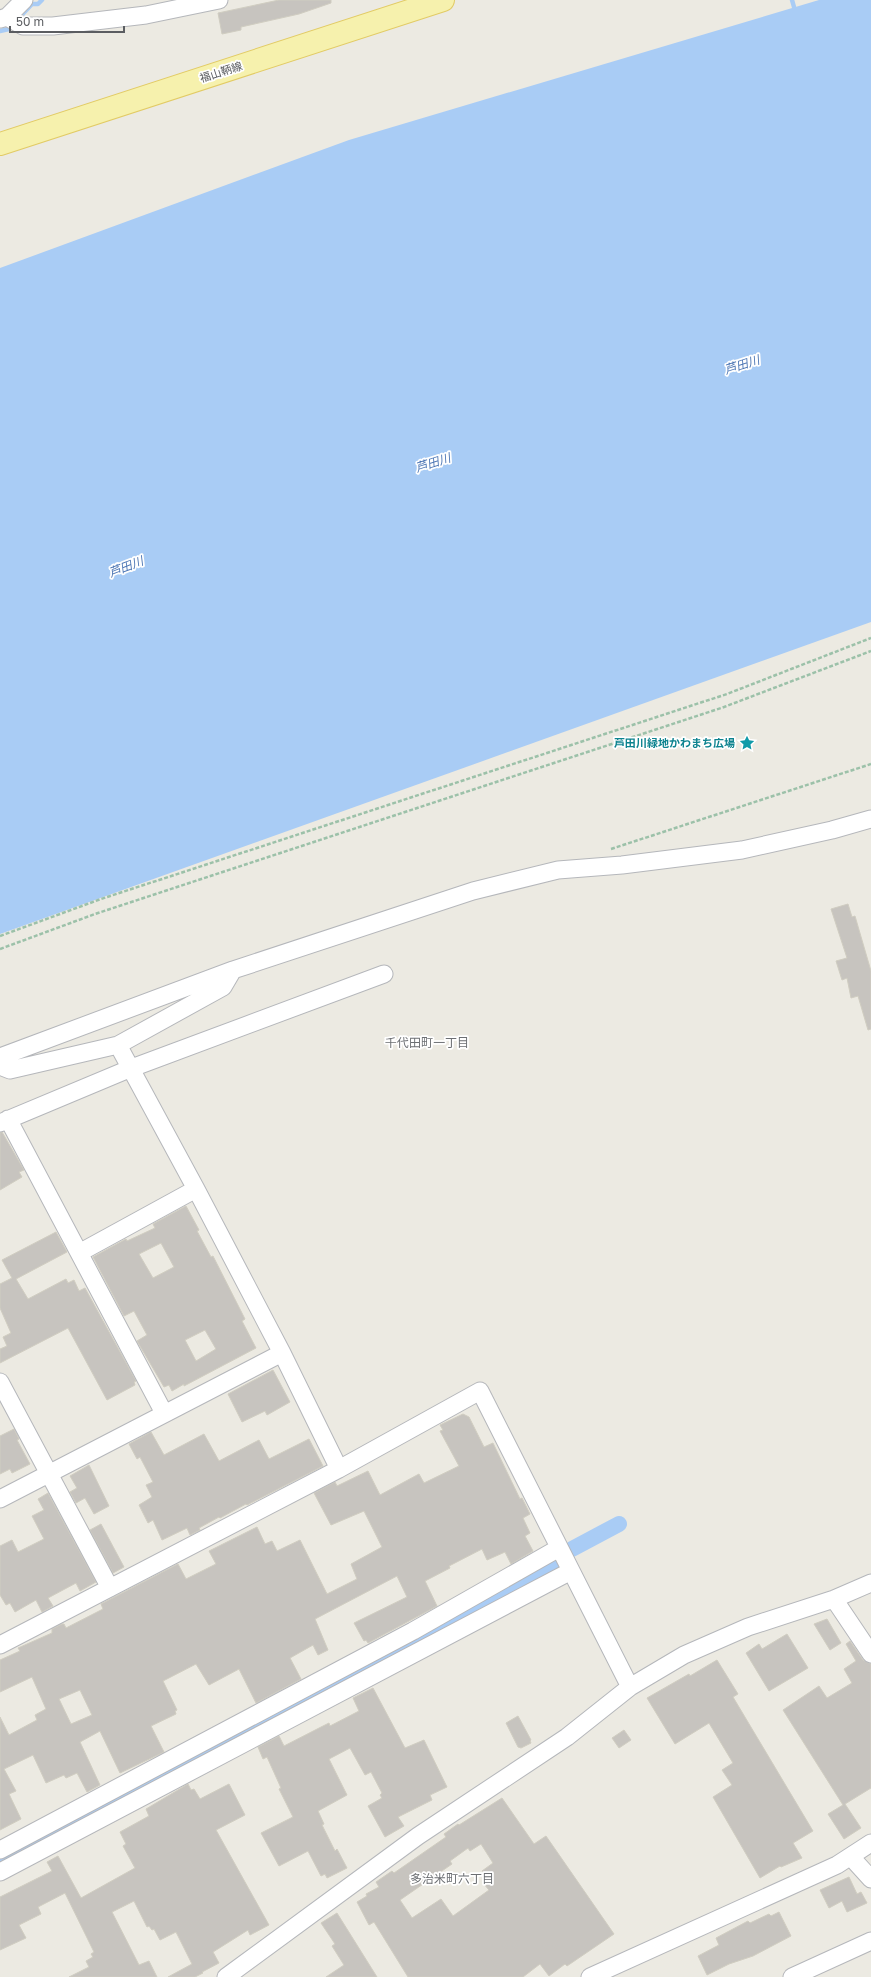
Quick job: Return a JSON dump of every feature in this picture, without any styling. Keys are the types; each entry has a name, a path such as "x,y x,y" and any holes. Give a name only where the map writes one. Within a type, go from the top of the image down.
{"main road":[{"name":"福山鞆線","path":"0,144 443,0"}],"street":[{"path":"24,0 9,20 23,26 53,26 146,15 219,0"},
{"path":"0,1056 233,970 473,891 558,870 622,865 742,850 832,830 871,819"},
{"path":"0,1066 10,1070 118,1045 223,987 233,970"},
{"path":"164,1413 79,1253 4,1121 129,1069 384,974"},
{"path":"118,1045 129,1069 196,1189 282,1352 339,1469"},
{"path":"79,1253 196,1189"},
{"path":"0,1498 282,1352"},
{"path":"0,1382 110,1588"},
{"path":"0,1645 339,1469 480,1390 630,1687"},
{"path":"0,1850 413,1631 559,1548"},
{"path":"0,1872 571,1571"},
{"path":"226,1977 418,1836 567,1738 630,1687 684,1655 748,1627 834,1599 871,1583"},
{"path":"834,1599 871,1654"},
{"path":"590,1977 837,1865 851,1857 861,1848 871,1843"},
{"path":"851,1857 871,1879"},
{"path":"792,1977 871,1941"}],"path":[{"path":"0,936 109,897 727,694 871,638"},
{"path":"0,949 110,909 724,707 871,650"},
{"path":"606,850 871,764"}],"water":[{"name":"芦田川","path":"819,0 871,0 871,622 0,934 0,268 349,140"}],"building":[{"path":"279,0 331,0 331,3 299,14 241,27 241,30 222,34 218,13"},
{"path":"848,904 852,917 855,916 871,971 871,1029 868,1030 858,996 851,998 847,978 842,980 836,961 847,958 831,909"},
{"path":"2,1132 24,1170 19,1172 22,1177 0,1190 0,1133"},
{"path":"186,1206 199,1230 197,1231 211,1257 213,1256 245,1319 242,1321 256,1348 172,1391 169,1385 164,1387 137,1341 147,1335 134,1311 124,1316 93,1257 126,1239 127,1241 155,1228 153,1224","holes":["161,1243 174,1267 153,1278 139,1254","205,1330 216,1349 196,1361 185,1340"]},
{"path":"56,1232 67,1252 16,1279 28,1299 66,1279 68,1283 74,1280 79,1291 85,1288 136,1381 134,1382 135,1385 107,1400 68,1328 0,1363 0,1349 7,1346 3,1337 11,1333 0,1308 0,1284 12,1278 2,1260"},
{"path":"273,1370 290,1402 267,1415 265,1411 242,1422 228,1394"},
{"path":"463,1414 469,1417 484,1447 493,1443 520,1499 522,1498 530,1514 523,1518 530,1533 525,1536 533,1551 511,1564 505,1552 487,1560 482,1549 449,1566 450,1568 425,1581 437,1606 368,1643 366,1640 364,1641 354,1623 407,1597 397,1576 315,1619 328,1650 318,1655 313,1645 290,1658 301,1679 256,1703 239,1669 209,1685 196,1664 163,1681 177,1710 175,1711 176,1714 151,1726 164,1752 120,1773 100,1731 80,1742 100,1785 87,1792 77,1773 66,1778 64,1775 46,1783 33,1755 4,1769 16,1791 9,1794 21,1819 0,1830 0,1717 9,1735 37,1720 35,1715 46,1709 32,1677 0,1692 0,1660 20,1651 18,1648 52,1633 52,1629 62,1624 64,1624 66,1628 103,1609 101,1604 178,1564 186,1579 216,1564 209,1551 257,1527 265,1544 272,1541 277,1551 300,1540 327,1594 357,1579 351,1564 382,1547 364,1511 331,1525 314,1493 335,1482 337,1486 368,1471 380,1495 419,1474 424,1483 459,1466 440,1431 443,1430 440,1425","holes":["80,1690 92,1715 71,1724 59,1699"]},
{"path":"14,1429 19,1439 17,1440 30,1464 12,1473 10,1469 0,1474 0,1436"},
{"path":"151,1432 164,1455 204,1434 219,1461 259,1440 269,1459 309,1439 323,1466 247,1505 246,1504 220,1518 219,1517 199,1528 200,1530 190,1535 187,1528 162,1540 153,1520 148,1523 139,1505 152,1497 146,1485 153,1482 140,1457 137,1459 129,1444"},
{"path":"89,1465 109,1506 94,1514 85,1498 76,1503 70,1492 77,1488 70,1476"},
{"path":"48,1493 96,1582 80,1591 76,1583 48,1598 53,1606 42,1612 36,1600 15,1612 10,1603 6,1605 0,1595 0,1546 12,1540 18,1552 44,1539 32,1516 44,1510 38,1499"},
{"path":"101,1524 124,1567 113,1573 90,1530"},
{"path":"827,1619 841,1643 830,1650 814,1624"},
{"path":"787,1634 808,1668 769,1691 746,1653 759,1644 762,1649"},
{"path":"850,1641 863,1660 871,1664 871,1788 845,1804 861,1828 844,1839 828,1814 843,1805 783,1710 819,1686 827,1698 852,1683 844,1669 856,1661 846,1644"},
{"path":"717,1660 738,1694 733,1697 813,1831 793,1843 802,1858 781,1867 780,1866 760,1878 713,1797 732,1785 722,1770 733,1763 709,1723 675,1744 647,1698"},
{"path":"373,1688 405,1748 424,1740 447,1787 430,1795 432,1800 398,1817 404,1826 385,1837 368,1806 382,1798 380,1795 382,1793 371,1772 365,1775 350,1748 329,1759 347,1795 318,1811 324,1824 322,1825 335,1851 337,1849 347,1868 327,1878 325,1874 321,1876 308,1851 279,1866 261,1833 293,1817 279,1789 281,1788 267,1757 263,1759 258,1747 279,1736 284,1746 329,1723 330,1726 359,1711 353,1698"},
{"path":"518,1716 531,1740 531,1743 521,1748 518,1747 506,1723"},
{"path":"624,1730 631,1740 619,1748 612,1738"},
{"path":"188,1784 191,1790 194,1789 200,1799 229,1784 245,1815 216,1830 269,1925 250,1935 248,1930 213,1952 219,1963 202,1972 203,1973 195,1977 168,1977 192,1964 176,1932 160,1940 154,1929 152,1930 149,1926 147,1927 134,1901 112,1912 139,1965 149,1961 157,1977 69,1977 89,1967 86,1961 93,1957 91,1954 94,1952 65,1893 38,1907 41,1914 19,1925 26,1938 0,1950 0,1897 52,1871 47,1862 58,1856 81,1898 135,1868 123,1846 126,1844 120,1832 149,1816 146,1809"},
{"path":"502,1798 534,1844 546,1836 614,1934 567,1966 565,1964 549,1976 540,1964 523,1977 408,1977 374,1922 369,1925 357,1902 367,1896 366,1894 379,1887 376,1882 392,1871 394,1873 446,1837 444,1834 458,1824 459,1825","holes":["481,1844 493,1863 482,1871 486,1876 483,1878 485,1882 483,1883 489,1890 453,1916 441,1899 412,1918 400,1900 452,1864 450,1861 468,1848 470,1851"]},
{"path":"849,1877 857,1894 861,1892 867,1903 847,1912 842,1901 829,1908 820,1890"},
{"path":"779,1912 791,1936 753,1956 729,1964 707,1975 698,1956 719,1945 716,1938 748,1921 750,1923 769,1914 771,1916"},
{"path":"337,1913 377,1977 326,1977 344,1965 332,1946 335,1944 321,1923"}],"waterway":[{"path":"18,19 32,4 38,4 42,0"},
{"path":"792,0 794,7"},
{"path":"0,31 9,29 13,25"},
{"path":"572,1549 619,1524"},
{"path":"0,1860 179,1768 556,1565"}],"place":[{"name":"芦田川緑地かわまち広場","path":"747,743"}],"district":[{"name":"千代田町一丁目","path":"427,1043"},
{"name":"多治米町六丁目","path":"452,1879"}]}
